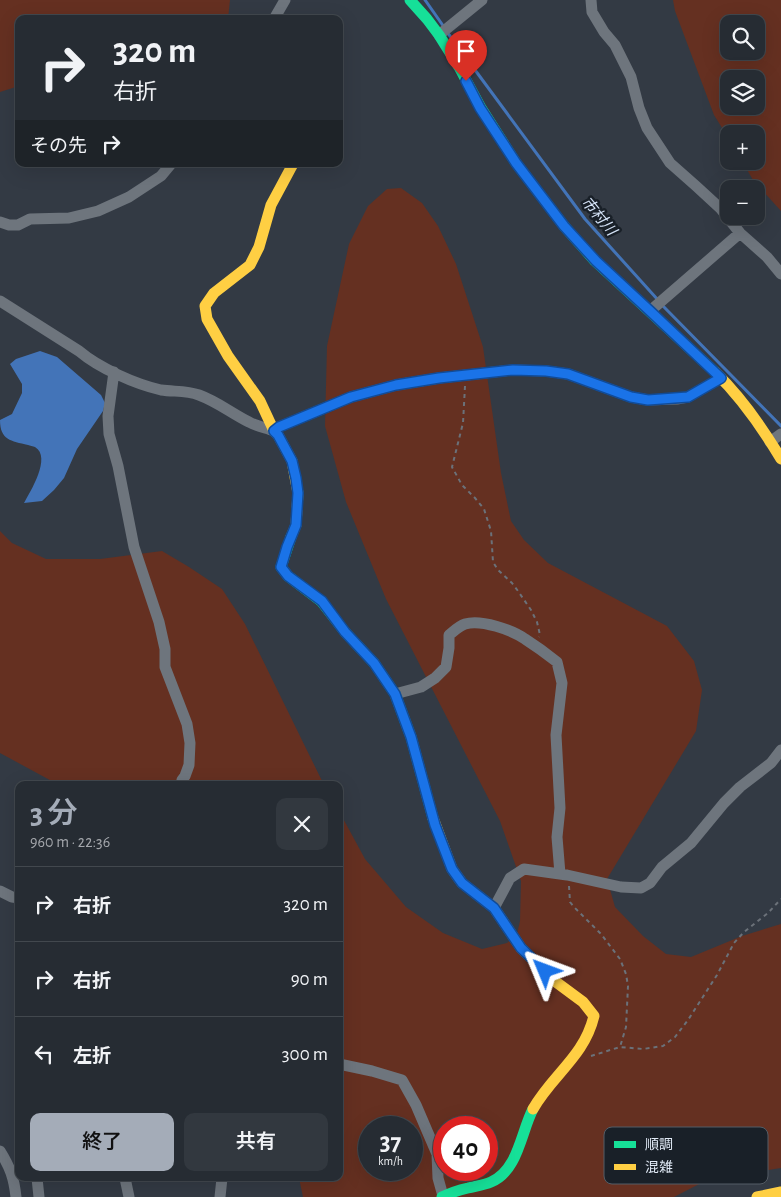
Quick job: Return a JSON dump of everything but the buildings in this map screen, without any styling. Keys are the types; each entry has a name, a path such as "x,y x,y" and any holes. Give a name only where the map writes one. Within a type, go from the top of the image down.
{"street":[{"path":"276,15 285,0"},
{"path":"410,0 440,35 480,108 516,163 558,218 596,261 721,378 744,402 781,459"},
{"path":"440,35 482,0"},
{"path":"591,0 592,12 604,32 615,45 631,77 639,108 647,128 670,163 720,209 740,233 767,257 781,274"},
{"path":"0,222 18,225 30,219 69,218 98,211 137,192 161,176 168,167"},
{"path":"291,167 271,205 259,247 250,265 214,292 205,306 207,319 228,356 260,401 274,431 292,461 298,493 296,525 281,567 288,576 322,601 345,632 374,663 395,694 411,737 435,825 452,869 462,883 494,908 521,948 556,982 584,1002 594,1016 592,1027 581,1050 546,1088 531,1114 512,1160 504,1172 499,1177 484,1184 442,1197 438,1178 437,1154 416,1105 402,1080 343,1065"},
{"path":"650,311 740,233"},
{"path":"0,302 79,351 89,360 141,385 198,395 221,404 250,423 274,431"},
{"path":"274,431 279,427 351,397 396,385 439,378 513,370 546,371 568,374 631,397 648,400 688,397 721,378"},
{"path":"114,372 108,416 109,434 118,466 134,547 159,622 165,649 165,667 187,724 190,743 189,765 182,781"},
{"path":"770,442 781,434"},
{"path":"395,694 421,687 435,678 446,667 449,635 466,624 476,623 499,627 524,638 557,662 562,683 556,735 560,808 557,837 564,874"},
{"path":"494,908 510,878 524,869 564,874 621,887 641,888 650,883 662,867 691,843 729,798 771,763 781,750"},
{"path":"0,891 15,898"},
{"path":"0,1151 7,1161 14,1180 16,1197"},
{"path":"37,1181 39,1197"},
{"path":"126,1181 129,1197"},
{"path":"220,1197 222,1181"},
{"path":"757,1197 781,1192"}],"path":[{"path":"466,376 463,423 452,468 462,485 484,509 491,531 493,562 518,591 537,622 540,635 535,646"},
{"path":"564,874 570,902 601,934 620,959 626,974 628,986 626,1028 620,1048"},
{"path":"574,1058 620,1048 643,1049 663,1046 675,1037 717,975 734,943 744,932 768,914 781,898"}],"shaded area":[{"path":"0,0 230,0 228,15 15,15 15,87 0,92"},
{"path":"673,0 781,0 781,211 765,193 765,180 753,180 747,170 765,170 765,125 720,125 714,115 675,11"},
{"path":"401,188 422,203 438,226 456,264 483,347 501,473 511,521 524,540 548,563 667,626 694,661 702,690 696,731 607,879 615,907 643,936 666,954 691,957 742,936 781,924 781,1168 768,1170 768,1127 604,1127 604,1184 699,1184 674,1197 303,1197 300,1181 343,1181 343,818 365,859 406,907 443,933 482,949 507,943 517,934 520,921 521,881 500,821 386,599 346,502 325,426 327,346 349,244 368,206 387,189"},
{"path":"0,531 12,543 46,559 100,559 162,551 222,589 245,624 322,781 52,781 0,753"}],"water":[{"path":"40,351 57,357 101,395 105,403 103,411 77,449 64,478 42,501 24,503 35,483 41,466 40,452 34,447 16,442 4,436 0,420 12,414 22,393 22,384 10,364 16,359"}],"waterway":[{"name":"市村川","path":"425,0 444,27"},
{"name":"市村川","path":"447,32 585,219 658,300"},
{"name":"市村川","path":"662,305 781,426"}],"traffic: fast":[{"path":"410,0 439,35 481,108 516,163 564,226 595,261 715,372"},
{"path":"291,537 281,567 288,576 321,601 345,632 374,663 395,694 411,737 433,818"},
{"path":"442,1197 488,1183 500,1177 518,1150 533,1109"}],"traffic: slow":[{"path":"291,167 271,205 259,247 250,265 214,293 205,306 207,319 228,356 260,401 274,431 292,461 298,493 296,525 291,537"},
{"path":"715,372 751,413 781,459"},
{"path":"433,818 452,869 462,883 494,908 521,948 556,982 583,1002 594,1016 583,1043 576,1054 533,1109"},
{"path":"757,1197 781,1192"}],"route":[{"path":"466,81 480,108 516,163 564,226 596,261 721,378 688,397 648,400 631,397 568,374 546,371 513,370 439,378 396,385 351,397 279,427 274,431 292,461 298,493 296,525 281,567 288,576 322,601 345,632 374,663 395,694 411,737 435,825 452,869 462,883 491,904 521,948 545,971"}]}
